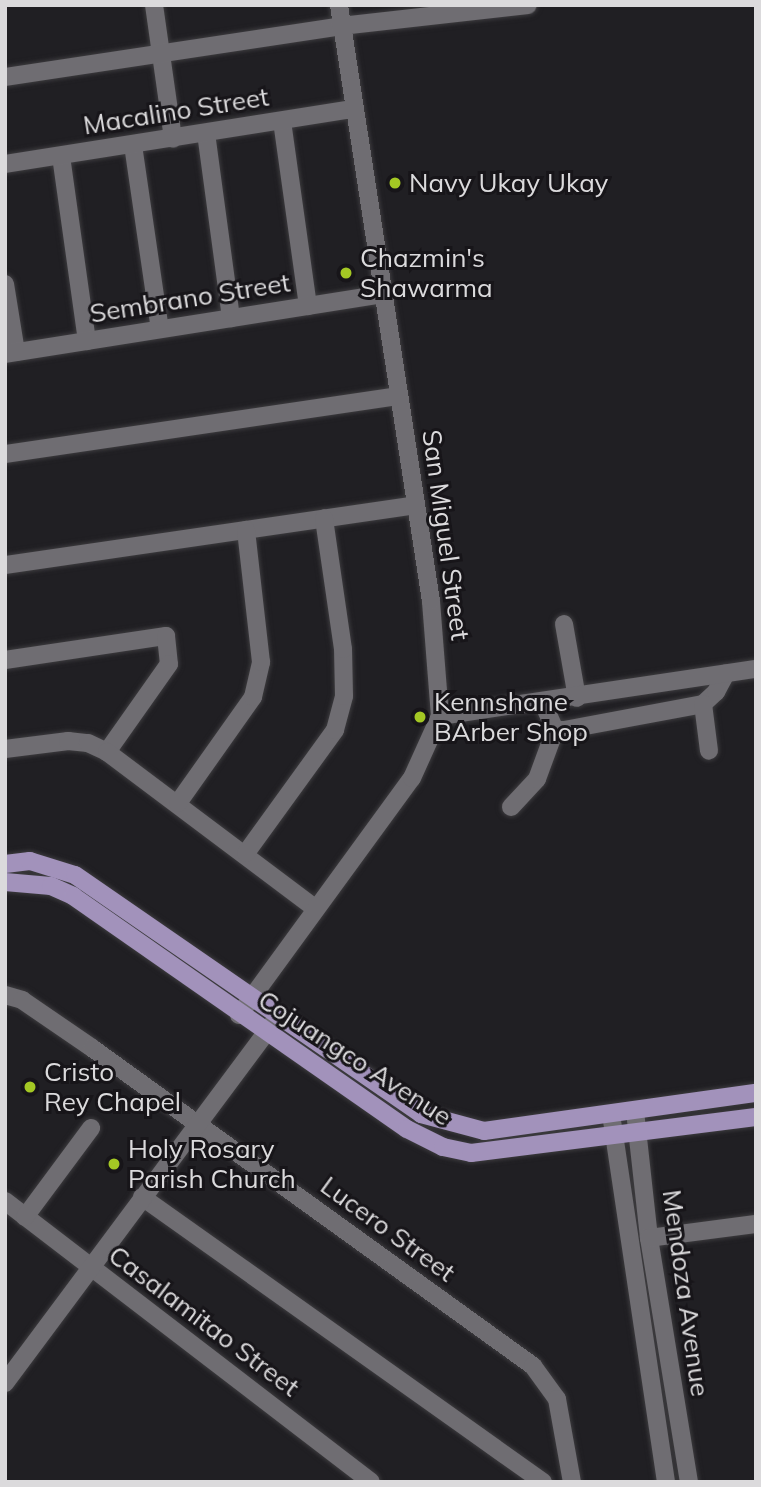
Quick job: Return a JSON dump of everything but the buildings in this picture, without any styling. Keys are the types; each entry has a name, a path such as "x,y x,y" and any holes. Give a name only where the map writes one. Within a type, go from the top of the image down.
{"main road":[{"name":"Cojuangco Avenue","path":"5,863 30,862 75,875 421,1114 484,1131 756,1093"},
{"name":"Cojuangco Avenue","path":"5,882 51,886 73,896 239,1015 407,1129 443,1147 471,1153 614,1138 756,1117"}],"street":[{"path":"154,5 173,139"},
{"name":"San Miguel Street","path":"239,1015 412,778 440,716 431,601 339,5"},
{"path":"5,77 341,26 528,5"},
{"name":"Macalino Street","path":"5,164 354,109"},
{"path":"282,121 309,306"},
{"path":"206,134 231,318"},
{"path":"133,145 160,330"},
{"path":"61,156 87,341"},
{"path":"5,284 10,353"},
{"name":"Sembrano Street","path":"10,353 383,294"},
{"path":"5,454 399,396"},
{"path":"5,565 415,505"},
{"path":"246,853 335,730 344,696 343,649 324,518"},
{"path":"178,803 253,697 261,662 246,530"},
{"path":"564,624 577,698"},
{"path":"5,660 166,636 169,664 107,751"},
{"path":"440,716 577,698 756,668"},
{"path":"555,730 703,704 716,692 726,673"},
{"path":"511,807 537,779 555,730 544,703"},
{"path":"703,704 709,751"},
{"path":"5,749 68,741 107,751 246,853 316,909"},
{"name":"Lucero Street","path":"5,995 22,1000 55,1022 533,1366 556,1399 572,1482"},
{"path":"5,1382 278,1016"},
{"name":"Mendoza Avenue","path":"635,1111 649,1238 689,1482"},
{"name":"Mendoza Avenue","path":"611,1114 666,1482"},
{"path":"25,1216 91,1128"},
{"path":"142,1197 542,1482"},
{"name":"Casalamitao Street","path":"5,1201 372,1482"},
{"path":"649,1238 756,1224"}],"place":[{"name":"Navy Ukay Ukay","path":"395,183"},
{"name":"Chazmin's Shawarma","path":"346,273"},
{"name":"Kennshane BArber Shop","path":"420,717"},
{"name":"Cristo Rey Chapel","path":"30,1087"},
{"name":"Holy Rosary Parish Church","path":"114,1164"}]}
